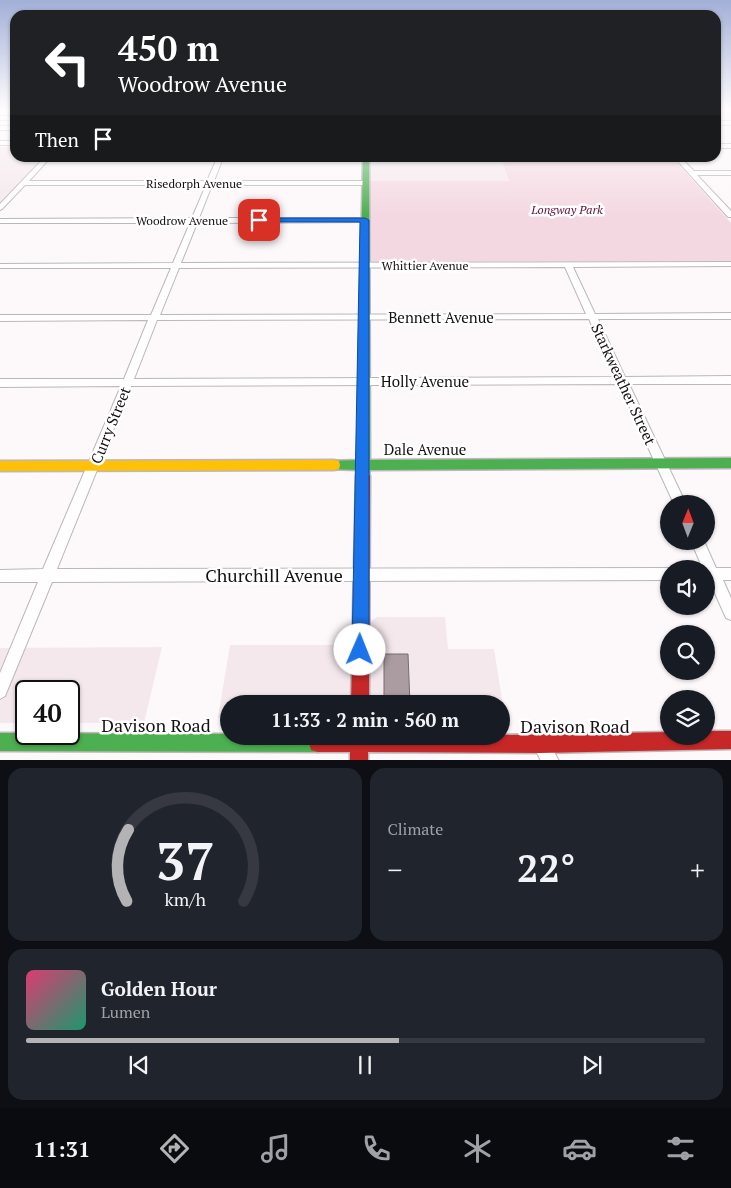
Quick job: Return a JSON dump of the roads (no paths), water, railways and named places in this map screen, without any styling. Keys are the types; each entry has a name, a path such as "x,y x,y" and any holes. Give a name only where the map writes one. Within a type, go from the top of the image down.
{"street":[{"path":"0,208 43,162"},
{"name":"Curry Street","path":"0,691 218,162"},
{"path":"360,695 361,464 366,162"},
{"path":"682,162 731,215"},
{"path":"692,173 731,173"},
{"name":"Risedorph Avenue","path":"24,183 365,183"},
{"path":"722,205 731,205"},
{"name":"Woodrow Avenue","path":"0,221 365,220"},
{"name":"Whittier Avenue","path":"0,266 731,264"},
{"name":"Starkweather Street","path":"568,265 676,495"},
{"name":"Bennett Avenue","path":"0,318 731,316"},
{"name":"Holly Avenue","path":"0,383 731,380"},
{"name":"Dale Avenue","path":"0,466 731,463"},
{"name":"Churchill Avenue","path":"0,576 660,574"},
{"path":"715,574 731,574"},
{"path":"715,585 731,614"},
{"name":"Davison Road","path":"0,742 220,740"},
{"name":"Davison Road","path":"510,743 731,740"},
{"path":"540,744 551,760"},
{"path":"359,745 359,760"}],"park label":[{"name":"Longway Park","path":"567,209"}]}
